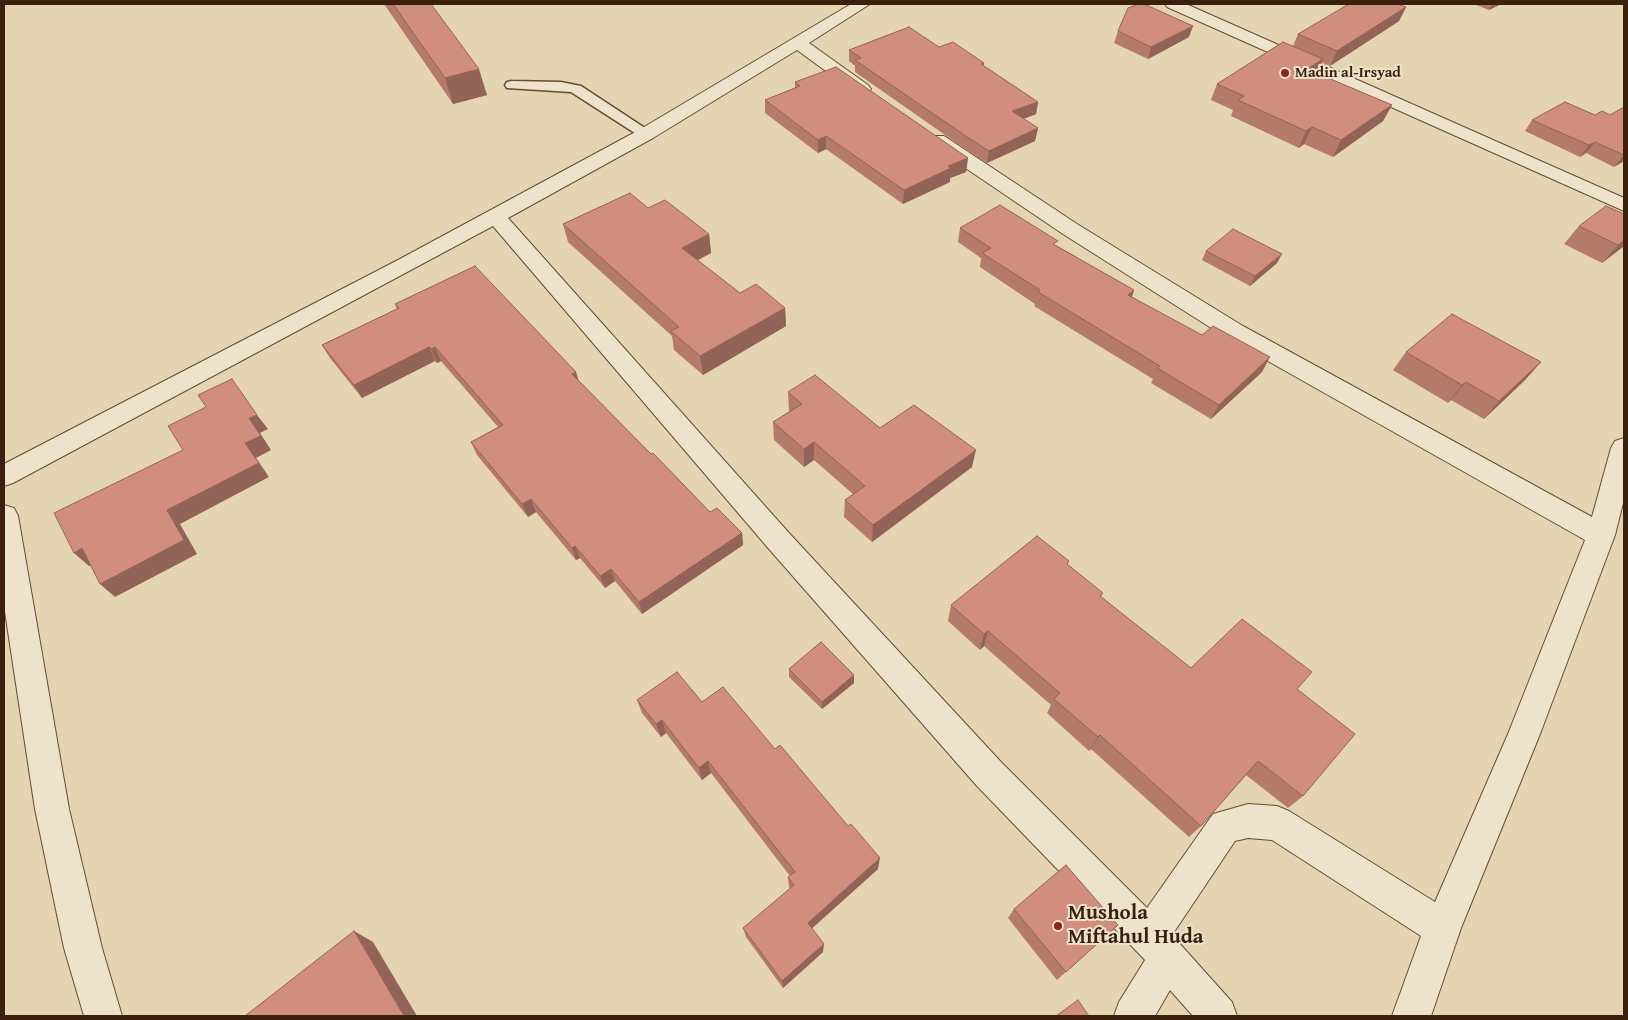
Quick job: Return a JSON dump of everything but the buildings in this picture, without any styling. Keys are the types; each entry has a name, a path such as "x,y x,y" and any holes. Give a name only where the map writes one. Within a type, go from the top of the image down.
{"street":[{"path":"4,476 496,216 646,134 862,4"},
{"path":"1173,4 1624,205"},
{"path":"796,42 877,99"},
{"path":"923,130 1070,229 1235,332 1601,535"},
{"path":"496,216 684,434 962,745 1158,948 1218,1016"},
{"path":"1412,1016 1442,928 1524,734 1601,535 1624,448"},
{"path":"4,516 52,809 83,948 103,1016"},
{"path":"1133,1016 1158,948 1225,826 1248,822 1277,823 1442,928"}],"lane":[{"path":"512,84 561,86 576,89 646,134"}],"place":[{"name":"Madin al-Irsyad","path":"1285,73"},
{"name":"Mushola Miftahul Huda","path":"1058,926"}]}
